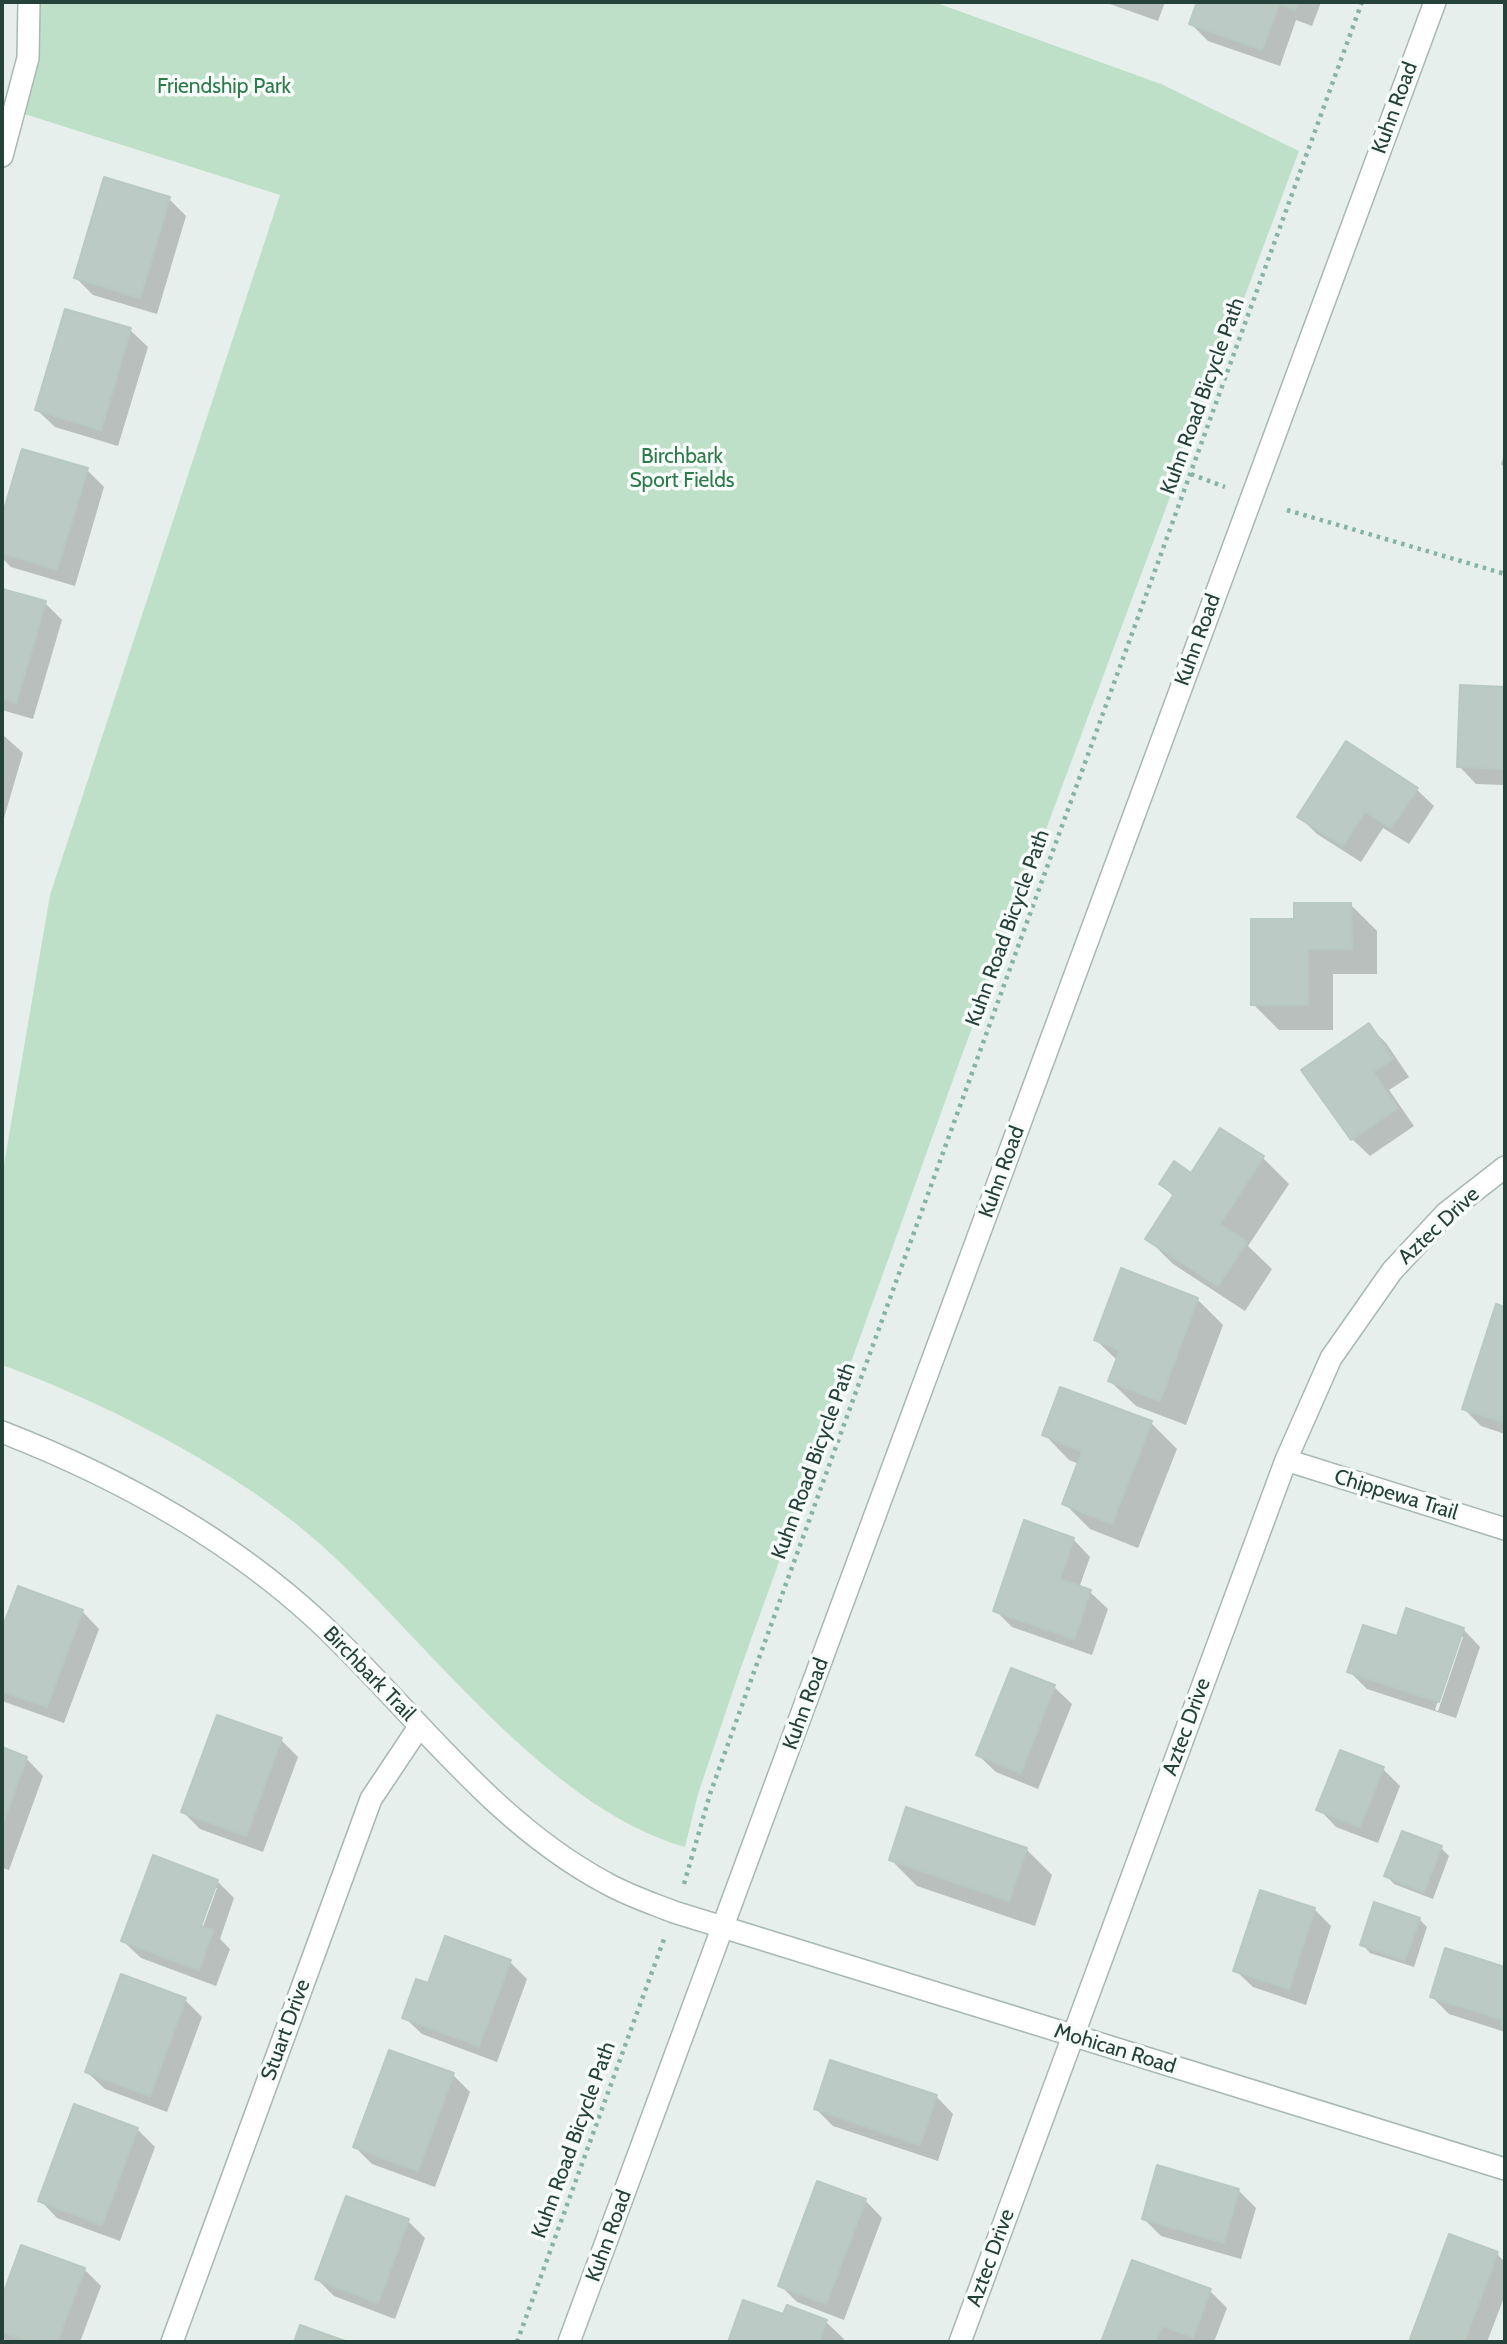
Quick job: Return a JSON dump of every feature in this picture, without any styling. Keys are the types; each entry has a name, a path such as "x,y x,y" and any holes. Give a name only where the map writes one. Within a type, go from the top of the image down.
{"street":[{"path":"2,156 28,58 29,2"},
{"name":"Kuhn Road","path":"569,2342 725,1928 1434,2"},
{"name":"Aztec Drive","path":"960,2342 1286,1460 1331,1358 1392,1271 1446,1213 1505,1167"},
{"name":"Birchbark Trail","path":"2,1432 113,1482 214,1541 269,1579 319,1622 419,1727 519,1824 570,1861 606,1883 639,1898 725,1928"},
{"name":"Chippewa Trail","path":"1286,1460 1505,1529"},
{"name":"Stuart Drive","path":"172,2342 371,1798 419,1727"},
{"name":"Mohican Road","path":"725,1928 1505,2169"}],"path":[{"name":"Kuhn Road Bicycle Path","path":"690,1867 710,1794 1362,2"},
{"path":"1191,474 1229,489"},
{"path":"1287,510 1505,574"},
{"name":"Kuhn Road Bicycle Path","path":"517,2342 661,1948"}],"green space":[{"name":"Birchbark Sport Fields","path":"29,2 934,2 1161,84 1299,151 963,1052 740,1670 698,1794 685,1847 633,1826 584,1796 536,1759 445,1671 360,1582 286,1516 210,1464 168,1440 83,1398 2,1365 2,1176 50,895 280,195 15,111"}],"building":[{"path":"1197,2 1298,2 1295,10 1279,4 1262,50 1189,24"},
{"path":"104,177 170,197 140,298 74,278"},
{"path":"65,309 131,328 101,430 35,410"},
{"path":"22,449 88,468 57,570 2,553 2,516"},
{"path":"2,589 46,601 16,703 2,698"},
{"path":"1460,685 1505,687 1505,769 1457,767"},
{"path":"1346,741 1418,788 1391,828 1365,812 1343,846 1297,817"},
{"path":"1294,903 1351,903 1352,949 1308,949 1308,1005 1251,1005 1251,919 1294,919"},
{"path":"1369,1023 1393,1059 1373,1072 1398,1108 1351,1140 1301,1070"},
{"path":"1220,1128 1264,1156 1220,1224 1247,1242 1218,1286 1145,1239 1174,1194 1159,1184 1174,1161 1191,1173"},
{"path":"1121,1268 1198,1298 1160,1401 1108,1381 1120,1350 1094,1340"},
{"path":"1496,1304 1505,1307 1505,1423 1462,1409"},
{"path":"1060,1387 1152,1421 1112,1524 1062,1504 1082,1451 1042,1435"},
{"path":"1024,1520 1074,1538 1060,1579 1091,1590 1074,1639 993,1611"},
{"path":"18,1586 83,1610 47,1707 2,1691 2,1629"},
{"path":"1406,1608 1464,1628 1439,1702 1347,1672 1363,1625 1397,1636"},
{"path":"1011,1668 1055,1685 1021,1773 976,1755"},
{"path":"217,1715 282,1738 246,1836 181,1812"},
{"path":"2,1747 27,1757 2,1826"},
{"path":"1340,1750 1384,1767 1360,1827 1316,1810"},
{"path":"906,1807 1027,1848 1009,1901 889,1860"},
{"path":"1402,1831 1442,1846 1424,1892 1384,1876"},
{"path":"153,1855 218,1880 201,1926 213,1930 199,1970 121,1941"},
{"path":"1260,1890 1315,1908 1289,1989 1233,1971"},
{"path":"1374,1902 1420,1918 1405,1960 1360,1945"},
{"path":"445,1936 511,1960 479,2046 402,2018 416,1979 428,1983"},
{"path":"1445,1948 1505,1967 1505,2027 1501,2026 1503,2020 1430,1997"},
{"path":"121,1974 186,1998 150,2096 85,2072"},
{"path":"389,2050 454,2073 418,2171 353,2147"},
{"path":"830,2060 937,2095 920,2145 814,2109"},
{"path":"74,2104 138,2128 102,2225 38,2201"},
{"path":"1157,2165 1239,2189 1224,2243 1142,2219"},
{"path":"817,2181 866,2199 826,2304 778,2286"},
{"path":"346,2196 409,2219 378,2303 315,2279"},
{"path":"1449,2234 1498,2252 1464,2342 1418,2342 1410,2339"},
{"path":"21,2245 85,2268 57,2342 29,2342 2,2332 2,2297"},
{"path":"1132,2260 1211,2289 1193,2337 1162,2326 1155,2342 1101,2342"},
{"path":"743,2300 783,2314 787,2305 827,2320 819,2342 728,2342"},
{"path":"300,2325 348,2342 294,2342"}],"park label":[{"name":"Friendship Park","path":"224,87"}]}
